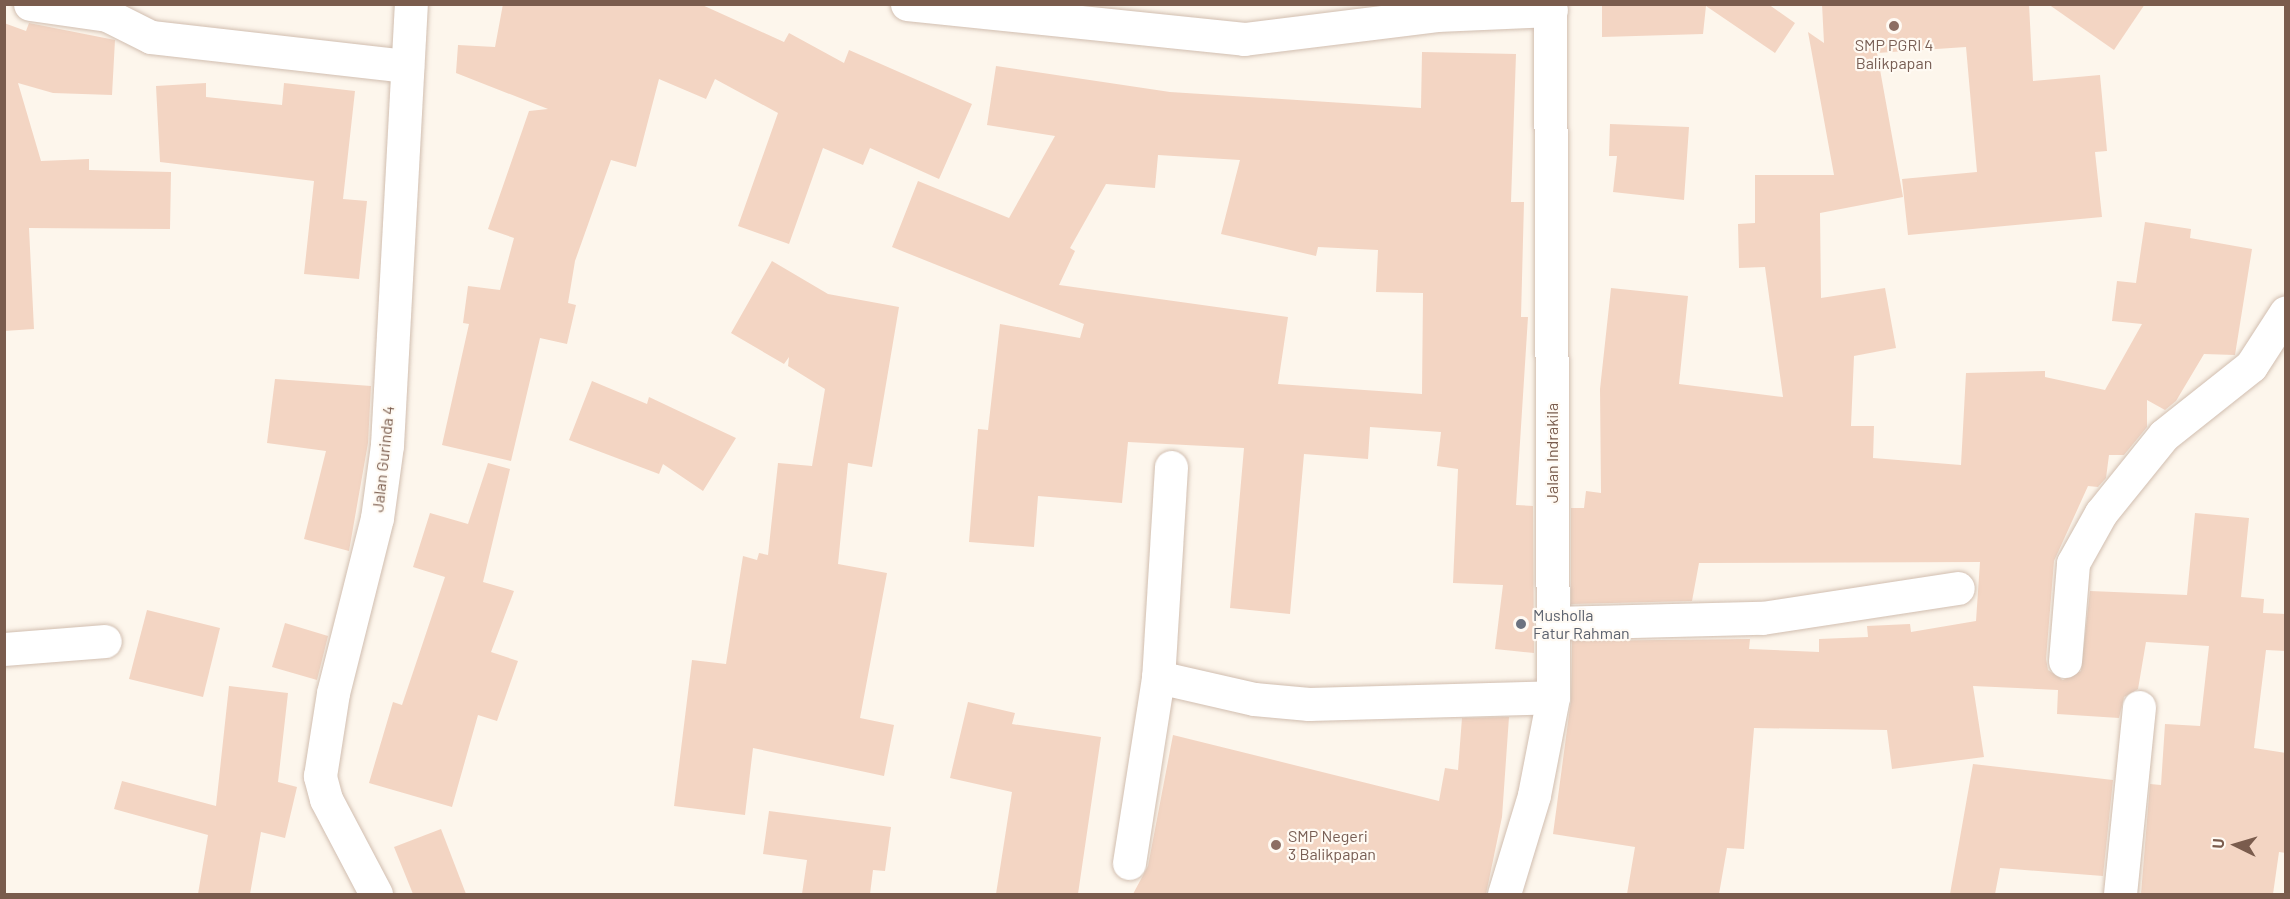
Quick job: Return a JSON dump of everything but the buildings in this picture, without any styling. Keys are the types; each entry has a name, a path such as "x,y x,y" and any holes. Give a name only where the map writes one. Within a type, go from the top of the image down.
{"street":[{"path":"30,4 107,15 151,37 407,66"},
{"name":"Jalan Gurinda 4","path":"376,894 326,799 320,776 333,693 383,473 411,4"},
{"path":"907,4 1045,10 1244,39 1437,15 1551,7"},
{"name":"Jalan Indrakila","path":"1504,894 1534,795 1553,697 1551,7"},
{"path":"2065,661 2073,562 2101,513 2164,435 2251,366 2286,312"},
{"path":"1129,863 1158,677 1171,467"},
{"path":"1552,623 1762,618 1958,588"},
{"path":"4,649 105,641"},
{"path":"1158,677 1254,699 1309,704 1553,697"},
{"path":"2120,894 2139,706"}],"place":[{"name":"SMP PGRI 4 Balikpapan","path":"1894,26"},
{"name":"Musholla Fatur Rahman","path":"1521,624"},
{"name":"SMP Negeri 3 Balikpapan","path":"1276,845"}]}
